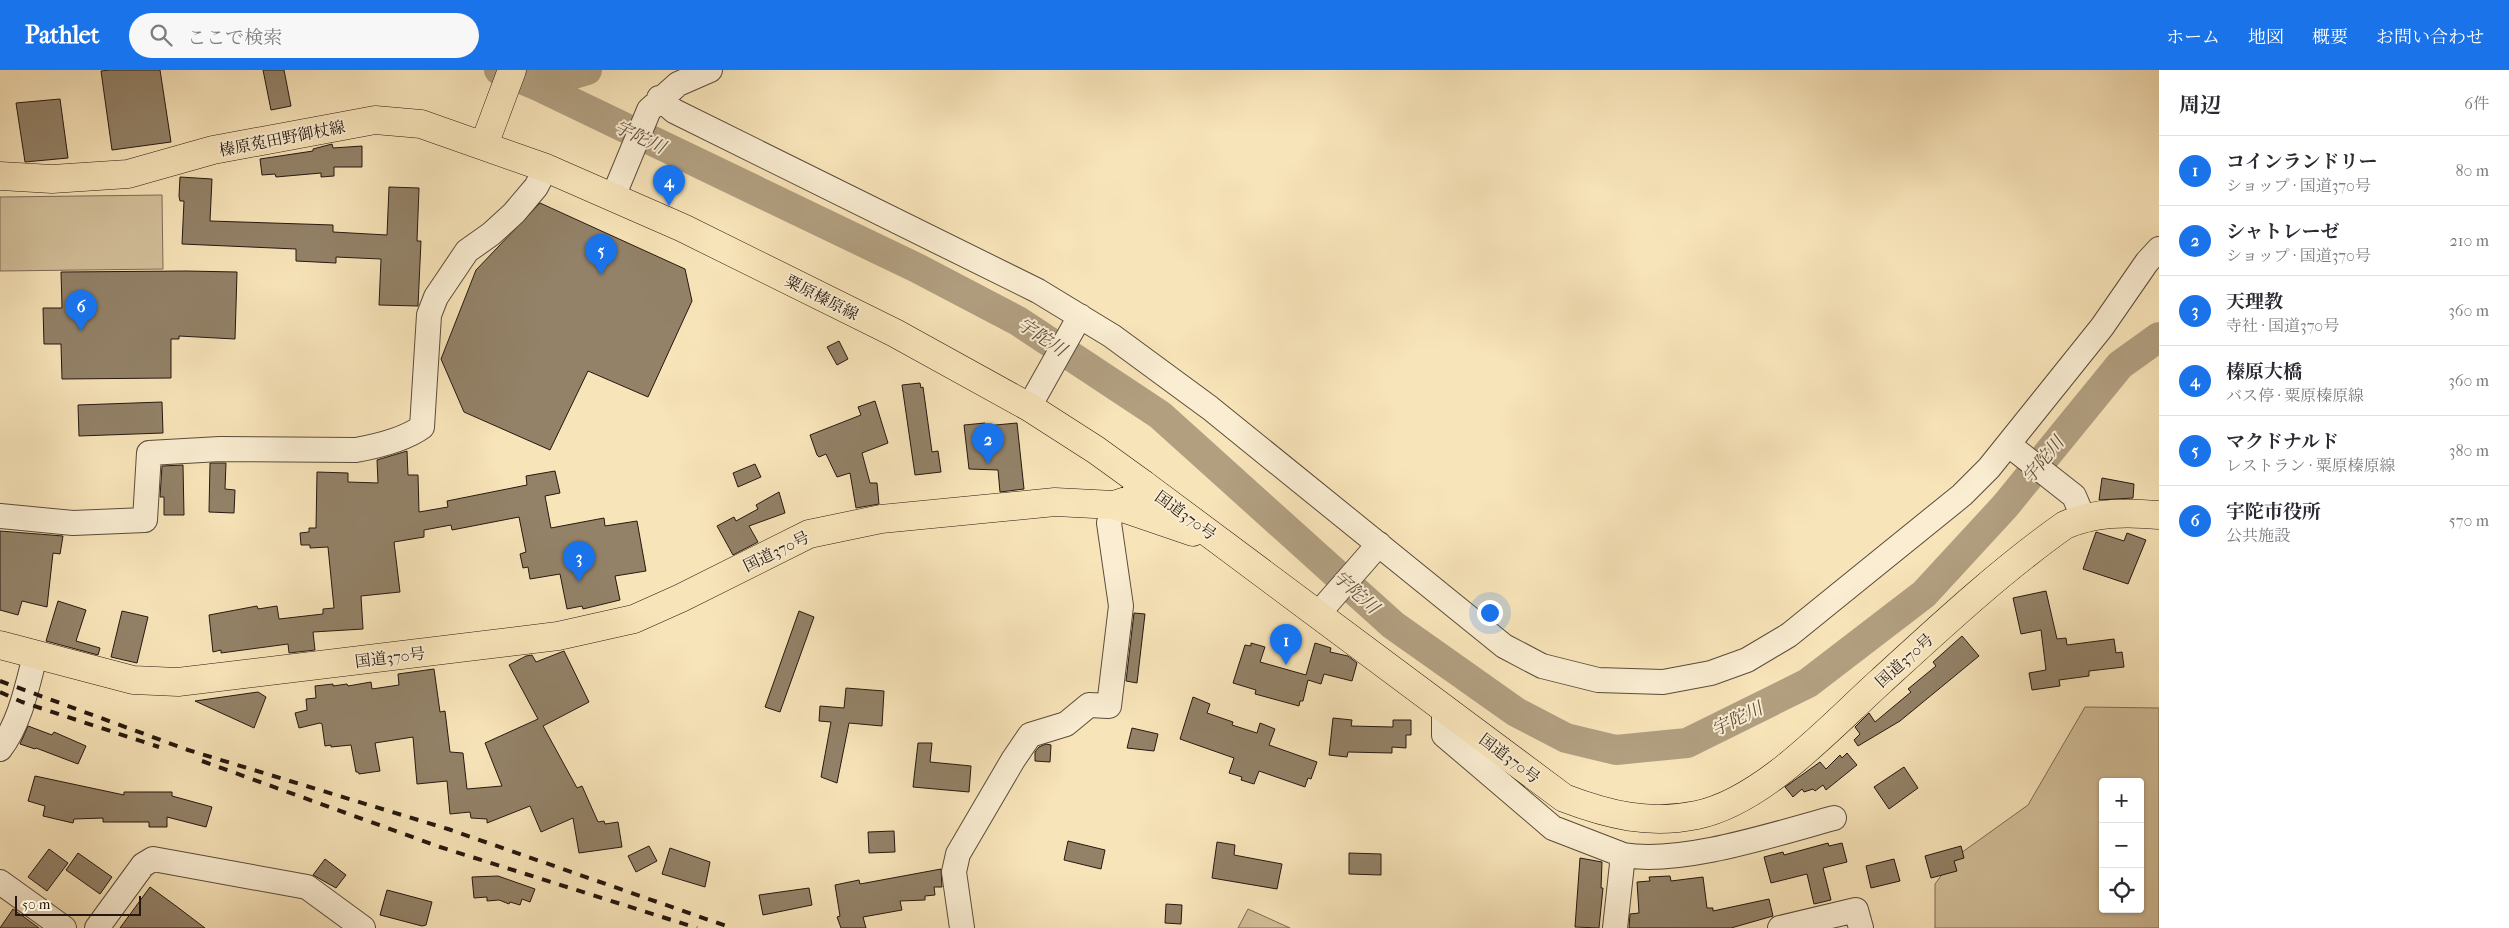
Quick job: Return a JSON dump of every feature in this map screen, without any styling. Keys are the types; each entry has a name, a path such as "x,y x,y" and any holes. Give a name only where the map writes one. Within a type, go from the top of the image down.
{"main road":[{"path":"488,135 512,70"},
{"name":"榛原菟田野御杖線","path":"0,176 52,179 128,174 213,150 375,120 421,124 488,135"},
{"name":"粟原榛原線","path":"488,135 546,168 683,228 894,333 1036,396 1096,450 1143,484"},
{"name":"国道370号","path":"0,645 35,656 133,680 178,682 558,636 634,619 681,598 810,534 881,519 1055,502 1114,505 1132,499 1143,484 1321,610 1444,709 1564,798 1618,816 1643,819 1697,815 1723,807 1774,778 1924,642 2031,550 2065,525 2077,506 2106,514 2159,515"},
{"path":"1114,505 1184,528 1236,551"}],"street":[{"path":"613,196 654,104 678,84 710,70"},
{"path":"654,104 674,111 1038,291 1079,319 1112,336 1210,408 1377,547 1504,646 1542,666 1598,680 1663,682 1711,673 1747,660 1788,635 1854,585 1962,495 2011,447 2102,327 2147,262 2159,249"},
{"path":"0,516 73,523 145,520 149,453 220,449 356,450 371,448 414,433 422,427 429,315 436,297 467,251 491,234 514,213 536,187 546,168"},
{"path":"1036,396 1079,319"},
{"path":"2011,447 2077,506"},
{"path":"962,928 954,872 958,854 1013,760 1030,735 1066,724 1089,704 1109,706 1121,606 1108,523 1114,505"},
{"path":"1321,610 1377,547"},
{"path":"0,748 7,740 19,712 35,656"},
{"path":"1444,709 1444,736 1553,828 1622,855 1641,858 1695,852 1834,818"},
{"path":"1615,928 1622,855"},
{"path":"97,928 143,864 154,859 307,887 363,928"},
{"path":"0,882 64,928"},
{"path":"1780,928 1856,910 1861,928"}],"shaded area":[{"path":"162,195 163,269 0,271 0,197"},
{"path":"2085,707 2159,708 2159,928 1935,928 1935,884 1954,858 2028,805"},
{"path":"1248,909 1290,928 1238,928"}],"building":[{"path":"160,70 171,142 112,150 101,71"},
{"path":"263,70 284,70 291,106 271,110"},
{"path":"60,99 68,158 25,162 16,103"},
{"path":"332,144 333,148 362,146 362,167 334,167 334,176 321,177 321,173 276,177 275,174 262,175 260,159 313,151 313,149"},
{"path":"180,177 212,179 210,221 333,225 333,232 387,235 389,187 419,188 417,241 421,241 418,306 379,305 381,259 336,257 336,263 296,261 296,249 182,244 184,201 180,201 179,196"},
{"path":"540,203 685,269 692,301 648,397 588,371 550,450 464,412 441,359 476,270"},
{"path":"61,272 237,272 235,339 179,336 179,339 171,339 171,378 62,379 61,344 44,344 43,308 62,308"},
{"path":"839,341 848,359 837,365 827,347"},
{"path":"920,383 921,388 923,387 932,452 938,451 941,472 915,475 902,385"},
{"path":"875,401 888,443 862,453 870,483 877,483 879,504 856,508 850,473 837,477 826,454 819,457 817,455 810,435 861,415 858,407"},
{"path":"162,402 163,433 79,436 78,405"},
{"path":"985,423 985,426 1017,423 1024,489 1000,492 998,470 969,469 964,425"},
{"path":"407,451 408,475 418,475 419,512 448,507 447,501 527,485 526,476 555,471 560,493 545,496 551,528 604,518 605,526 637,521 646,571 615,576 620,600 583,609 582,606 567,609 560,574 530,579 528,567 523,568 520,554 526,552 519,517 452,530 451,525 424,530 424,537 394,542 400,592 361,596 363,629 313,632 315,650 289,653 288,644 221,653 221,650 213,652 209,615 257,606 258,609 277,606 279,619 323,614 323,609 334,608 328,547 310,548 310,545 301,545 300,533 309,532 309,528 316,528 317,472 348,473 348,482 378,483 377,460"},
{"path":"210,463 226,463 225,489 235,490 234,513 209,512"},
{"path":"755,464 761,477 738,487 733,473"},
{"path":"183,465 184,515 164,515 164,497 160,497 162,466"},
{"path":"2102,478 2134,484 2133,498 2099,500"},
{"path":"779,492 785,513 749,526 758,542 733,555 717,526 734,517 736,521 758,509 756,505"},
{"path":"0,531 63,536 60,554 53,553 47,607 22,601 18,615 0,610"},
{"path":"2096,532 2124,541 2127,533 2146,540 2128,584 2083,569"},
{"path":"2046,591 2057,639 2066,638 2067,645 2114,639 2116,653 2122,652 2124,667 2089,671 2089,676 2059,680 2060,686 2032,690 2029,673 2046,670 2041,630 2021,634 2013,598"},
{"path":"58,601 86,610 76,641 100,648 98,655 46,641"},
{"path":"122,611 148,617 137,663 111,657"},
{"path":"799,611 814,617 780,712 765,707"},
{"path":"1134,613 1145,614 1137,683 1126,681"},
{"path":"1962,636 1979,656 1900,721 1858,746 1854,740 1860,734 1855,727 1869,713 1875,722 1911,692 1908,689 1936,666 1933,662"},
{"path":"1251,643 1265,647 1260,662 1306,675 1315,643 1331,648 1330,652 1348,656 1357,663 1352,681 1324,674 1321,684 1308,680 1303,701 1300,701 1299,706 1255,694 1256,690 1233,683 1245,645 1251,646"},
{"path":"564,651 589,702 543,726 577,788 582,786 598,822 604,821 605,824 618,822 622,847 579,853 573,818 541,832 530,806 487,823 487,819 471,818 470,812 450,814 447,781 417,784 413,737 375,743 380,771 359,774 356,772 351,745 325,746 322,724 299,728 295,713 307,710 306,699 316,698 315,686 347,684 348,686 371,682 372,689 399,685 398,674 434,669 440,712 445,711 450,752 463,753 467,789 502,786 485,743 538,719 509,665 526,656 532,655 536,662"},
{"path":"846,688 884,691 882,726 849,723 837,783 821,777 831,722 819,721 820,706 844,708"},
{"path":"258,692 266,697 254,728 195,701"},
{"path":"1193,697 1210,704 1207,713 1233,722 1232,725 1257,733 1260,723 1275,729 1269,745 1317,762 1311,779 1308,778 1305,787 1259,771 1254,784 1241,780 1242,777 1229,773 1234,758 1180,739"},
{"path":"1333,718 1352,720 1351,726 1393,727 1393,720 1411,720 1411,735 1406,735 1406,748 1392,747 1392,753 1348,752 1347,757 1329,755"},
{"path":"28,726 52,735 54,732 86,746 78,764 20,744"},
{"path":"1132,728 1158,734 1154,751 1127,748"},
{"path":"918,743 932,743 930,762 971,766 969,792 913,787"},
{"path":"1046,744 1051,745 1050,762 1035,761 1035,752 1039,747"},
{"path":"1847,753 1857,765 1826,790 1823,785 1815,791 1813,789 1804,792 1802,789 1793,797 1785,787 1820,762 1826,769 1840,755 1842,758"},
{"path":"1904,767 1918,788 1889,809 1874,787"},
{"path":"35,776 124,795 124,792 172,792 172,796 212,807 206,827 167,817 167,827 149,827 149,822 103,822 103,818 74,819 73,823 43,816 45,806 28,801"},
{"path":"894,831 895,852 869,853 868,832"},
{"path":"1068,841 1105,850 1101,869 1064,860"},
{"path":"1217,842 1235,845 1234,855 1282,864 1277,889 1212,878"},
{"path":"1828,843 1829,846 1842,843 1847,862 1823,868 1831,900 1814,904 1807,874 1771,883 1764,857 1783,852 1784,855"},
{"path":"649,846 657,861 636,872 628,856"},
{"path":"1961,846 1964,858 1954,861 1957,871 1931,878 1925,856"},
{"path":"670,848 710,862 705,887 662,874"},
{"path":"49,849 68,863 47,891 28,877"},
{"path":"78,853 112,877 100,894 66,870"},
{"path":"1349,853 1381,854 1381,875 1349,874"},
{"path":"1580,858 1602,862 1601,888 1603,888 1599,928 1575,927"},
{"path":"325,859 346,875 336,888 313,875"},
{"path":"1894,859 1900,881 1871,888 1866,866"},
{"path":"941,869 942,887 934,887 935,895 925,896 925,900 900,901 902,910 863,917 866,928 841,928 837,917 840,916 835,885 859,880 860,884"},
{"path":"498,876 535,889 530,902 522,899 520,905 510,902 509,904 499,900 487,901 487,897 474,898 472,877"},
{"path":"1670,876 1671,881 1703,877 1707,908 1713,908 1713,911 1769,899 1773,916 1731,928 1629,928 1630,914 1639,913 1637,882 1650,881 1649,877"},
{"path":"150,887 176,906 205,928 120,928"},
{"path":"809,888 812,905 763,915 759,895"},
{"path":"387,890 432,902 426,925 422,926 380,915"},
{"path":"1166,904 1182,905 1181,924 1165,923"},
{"path":"13,909 39,928 0,928"}],"waterway":[{"name":"宇陀川","path":"499,70 536,85 917,268 1018,321 1160,415 1393,625 1516,712 1566,738 1616,750 1687,743 1808,683 1924,594 2006,505 2120,365 2159,337"},
{"path":"536,85 587,70"}],"railway":[{"path":"0,681 188,750 448,829 732,928"},
{"path":"0,692 22,702 159,747"},
{"path":"202,761 440,847 697,928"}],"place":[{"name":"榛原大橋","path":"669,206"},
{"name":"マクドナルド","path":"601,275"},
{"name":"宇陀市役所","path":"81,331"},
{"name":"シャトレーゼ","path":"988,464"},
{"name":"天理教","path":"579,582"},
{"name":"コインランドリー","path":"1286,665"}]}
